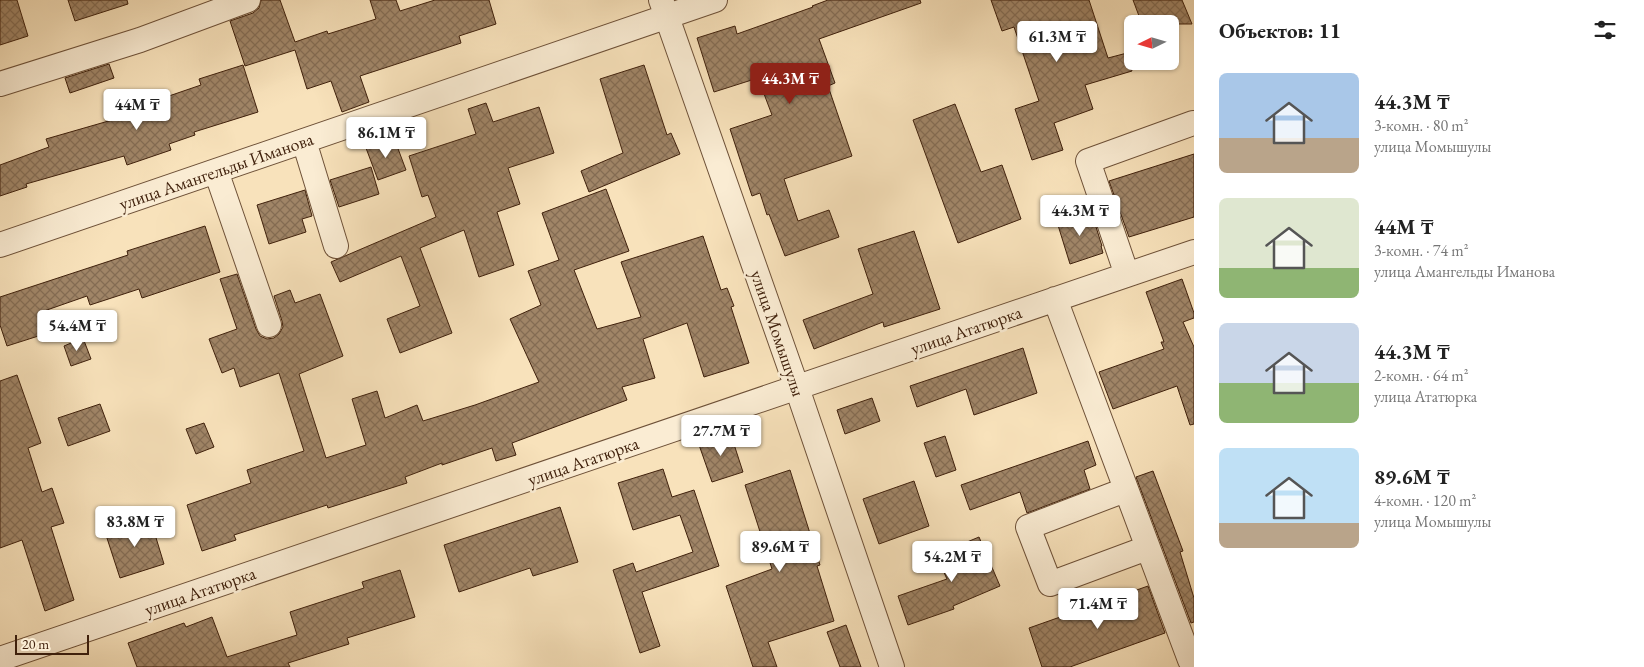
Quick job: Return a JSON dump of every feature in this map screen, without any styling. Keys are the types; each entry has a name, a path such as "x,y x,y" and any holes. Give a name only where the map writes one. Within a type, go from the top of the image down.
{"street":[{"path":"0,84 140,40 248,0"},
{"name":"улица Амангельды Иманова","path":"0,245 304,142 664,8 715,0"},
{"name":"улица Момышулы","path":"664,8 892,667"},
{"path":"1127,275 1088,161 1193,123"},
{"path":"304,142 336,246"},
{"path":"216,171 269,326"},
{"name":"улица Ататюрка","path":"0,659 1194,252"},
{"path":"1055,299 1147,548 1185,662"},
{"path":"1125,490 1028,527 1031,535 1050,584 1147,548"}],"building":[{"path":"0,0 17,0 28,36 0,45"},
{"path":"68,0 127,0 128,4 75,21"},
{"path":"261,0 280,0 295,42 327,31 328,34 376,19 370,0 396,0 400,11 435,0 489,0 496,24 459,36 461,43 360,76 369,102 342,112 331,81 307,89 295,50 245,66 230,21 253,13 259,8"},
{"path":"828,0 920,0 921,3 819,39 835,83 828,86 852,156 784,179 798,221 829,210 839,237 785,256 769,214 767,215 760,193 752,196 730,129 772,115 758,78 714,92 697,38 735,26 737,34"},
{"path":"991,0 1089,0 1108,58 1124,54 1124,70 1132,71 1085,85 1093,109 1054,123 1063,150 1032,160 1015,109 1039,101 1014,27 1002,31"},
{"path":"1133,0 1182,0 1192,24 1179,24 1179,15 1139,15"},
{"path":"109,64 114,78 70,93 65,78"},
{"path":"243,65 258,112 194,132 195,135 169,144 171,150 127,165 124,156 26,184 27,187 0,196 0,165 49,147 46,139 112,120 112,118 167,101 166,97 201,85 199,79"},
{"path":"644,65 667,135 671,133 680,154 589,192 581,171 623,153 600,79"},
{"path":"486,103 493,122 539,107 554,153 508,168 520,204 497,212 514,265 479,277 464,230 420,248 452,333 400,353 387,319 420,306 401,256 340,282 331,262 436,217 428,195 422,197 409,156 476,134 468,109"},
{"path":"955,104 981,172 1002,165 1021,219 958,243 913,120"},
{"path":"394,138 406,170 378,180 366,148"},
{"path":"1194,154 1194,217 1129,237 1109,181"},
{"path":"371,167 379,194 339,207 330,180"},
{"path":"606,189 629,251 574,270 597,329 641,317 621,262 703,236 721,290 727,288 734,306 731,307 749,363 704,377 687,323 643,339 655,378 622,387 627,400 512,443 516,455 496,461 492,448 442,465 442,463 405,477 407,483 328,508 327,505 234,535 236,540 202,551 187,505 251,483 247,470 304,451 279,373 240,387 234,368 222,373 209,339 237,329 220,279 237,274 256,329 260,336 267,339 274,338 283,327 274,296 290,290 295,303 320,294 343,356 299,374 326,458 366,445 352,399 377,391 385,418 417,405 423,421 539,382 510,319 541,305 528,271 559,260 542,213"},
{"path":"305,190 312,216 302,219 306,232 269,244 257,205"},
{"path":"1091,211 1103,253 1070,264 1057,222"},
{"path":"205,226 220,272 142,298 139,289 90,305 87,296 44,311 51,332 7,346 0,325 0,297 128,255 127,251"},
{"path":"914,231 940,309 884,327 883,322 814,349 803,320 873,294 858,249"},
{"path":"1182,279 1194,313 1194,318 1183,322 1194,347 1194,424 1190,425 1177,386 1113,409 1099,372 1164,349 1161,342 1164,342 1146,292"},
{"path":"83,338 91,359 71,366 64,346"},
{"path":"1023,348 1037,393 974,415 966,389 917,407 910,386"},
{"path":"17,375 41,443 28,448 42,492 52,488 64,523 51,527 74,600 45,611 22,540 0,548 0,381"},
{"path":"872,398 880,421 845,434 837,410"},
{"path":"100,404 110,431 68,446 58,418"},
{"path":"204,423 214,447 196,454 186,429"},
{"path":"730,432 743,472 712,482 698,442"},
{"path":"945,436 956,470 936,477 924,443"},
{"path":"1088,441 1096,465 1084,470 1090,489 1027,513 1020,492 970,510 961,485"},
{"path":"663,469 672,497 694,490 719,566 642,592 660,646 640,653 613,570 633,563 636,572 693,552 680,515 633,530 618,483"},
{"path":"790,470 820,565 817,566 834,621 768,642 777,667 753,667 726,586 772,569 745,485"},
{"path":"1153,471 1183,551 1180,552 1194,598 1194,622 1191,623 1136,477"},
{"path":"914,481 929,526 879,544 863,499"},
{"path":"560,507 578,562 533,576 530,568 459,592 444,545"},
{"path":"150,518 164,564 120,578 105,532"},
{"path":"979,537 1000,586 953,606 954,609 908,625 898,596 947,579 936,555"},
{"path":"400,570 415,617 347,638 349,644 288,663 290,667 137,667 128,643 184,623 186,627 212,617 227,657 297,635 290,612 364,588 362,582"},
{"path":"1148,586 1165,633 1070,667 1042,667 1029,628"},
{"path":"846,625 861,667 840,667 827,632"}]}
